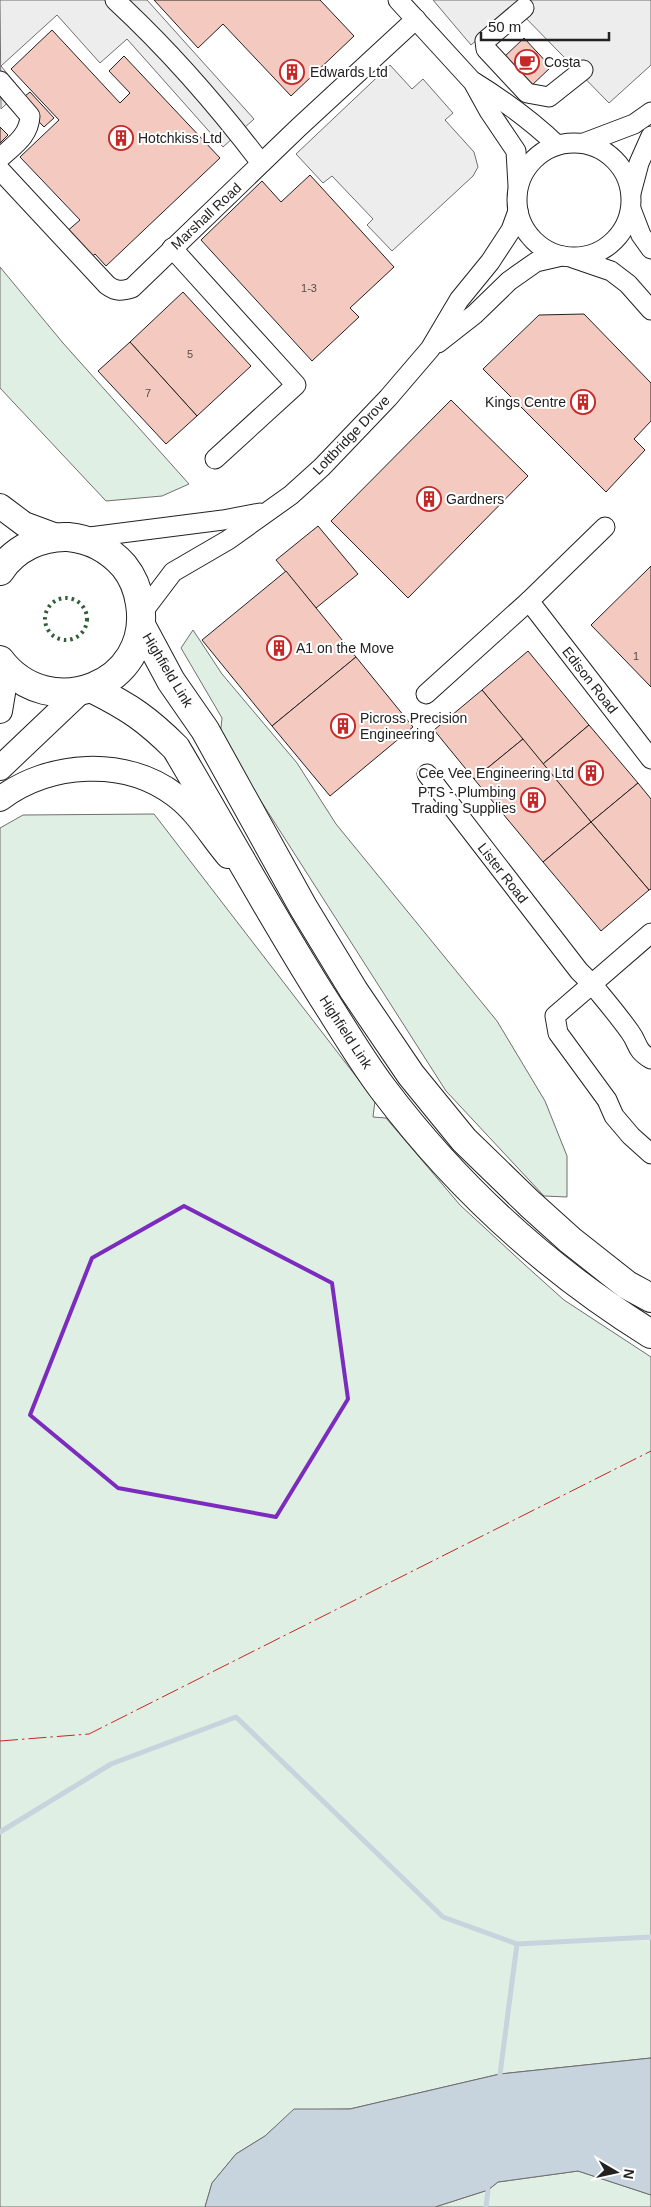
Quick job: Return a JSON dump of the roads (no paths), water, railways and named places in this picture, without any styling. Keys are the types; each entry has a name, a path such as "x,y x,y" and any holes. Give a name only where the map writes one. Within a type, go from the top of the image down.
{"highway":[{"path":"0,570 5,563 21,550 39,541 69,538 98,545 116,557 130,573 138,592 141,619 136,644 126,662 113,676 87,690 61,694 41,690 22,682 3,665"},
{"name":"Highfield Link","path":"141,619 171,681 205,730 313,924 354,991 411,1075 464,1140 530,1204 570,1240 620,1279 651,1298"},
{"name":"Highfield Link","path":"87,690 128,706 144,718 176,748 261,895 342,1027 383,1089 424,1139 485,1205 536,1253 611,1309 651,1334"}],"main road":[{"path":"0,506 24,524 69,538"},
{"path":"0,711 3,665"},
{"path":"0,768 87,690"},
{"path":"0,799 14,788 46,776 77,769 110,769 147,779 175,795 197,816 261,895"}],"street":[{"path":"115,0 141,24 219,109 262,163"},
{"path":"398,0 473,82 489,111 516,151 518,211 524,227 534,240 547,250 612,271 628,284 651,310"},
{"path":"524,8 485,41 486,49 527,93 549,97 583,70"},
{"name":"Marshall Road","path":"0,170 113,290 122,291 132,288 262,163 304,134 354,88 416,19"},
{"path":"0,81 30,116 30,126 25,135 0,158"},
{"path":"473,82 500,98 540,129 556,146"},
{"path":"518,189 523,175 531,162 543,152 556,146 584,143 634,124 651,112"},
{"path":"567,256 588,255 604,249 617,238 626,225 639,164 651,136"},
{"path":"584,143 601,150 616,161 626,176 641,236 651,249"},
{"name":"Lottbridge Drove","path":"141,619 173,572 228,540 264,512 291,495 322,467 388,398 430,349 459,300 490,262 511,230 518,211"},
{"path":"172,248 296,385 215,459"},
{"name":"Lottbridge Drove","path":"430,349 475,314 509,281 536,262 567,256"},
{"name":"Lottbridge Drove","path":"69,538 223,520 264,512"},
{"path":"426,694 529,601 605,527"},
{"name":"Edison Road","path":"529,601 651,759"},
{"name":"Lister Road","path":"427,774 632,1034"},
{"path":"650,1154 638,1128 624,1110 607,1100 558,1032 555,1016 586,977 651,933"},
{"path":"632,1034 645,1041 651,1050"},
{"path":"632,1034 637,1048 642,1054 651,1059"}],"waterway":[{"path":"0,1832 111,1764 236,1717 443,1917 517,1944 651,1937"},
{"path":"500,2074 517,1944"},
{"path":"486,2207 488,2190"}],"place":[{"name":"Costa","path":"527,62"},
{"name":"Edwards Ltd","path":"292,72"},
{"name":"Hotchkiss Ltd","path":"121,138"},
{"name":"Kings Centre","path":"583,402"},
{"name":"Gardners","path":"429,499"},
{"name":"A1 on the Move","path":"279,648"},
{"name":"Picross Precision Engineering","path":"343,726"},
{"name":"Cee Vee Engineering Ltd","path":"591,773"},
{"name":"PTS - Plumbing Trading Supplies","path":"533,800"}]}
